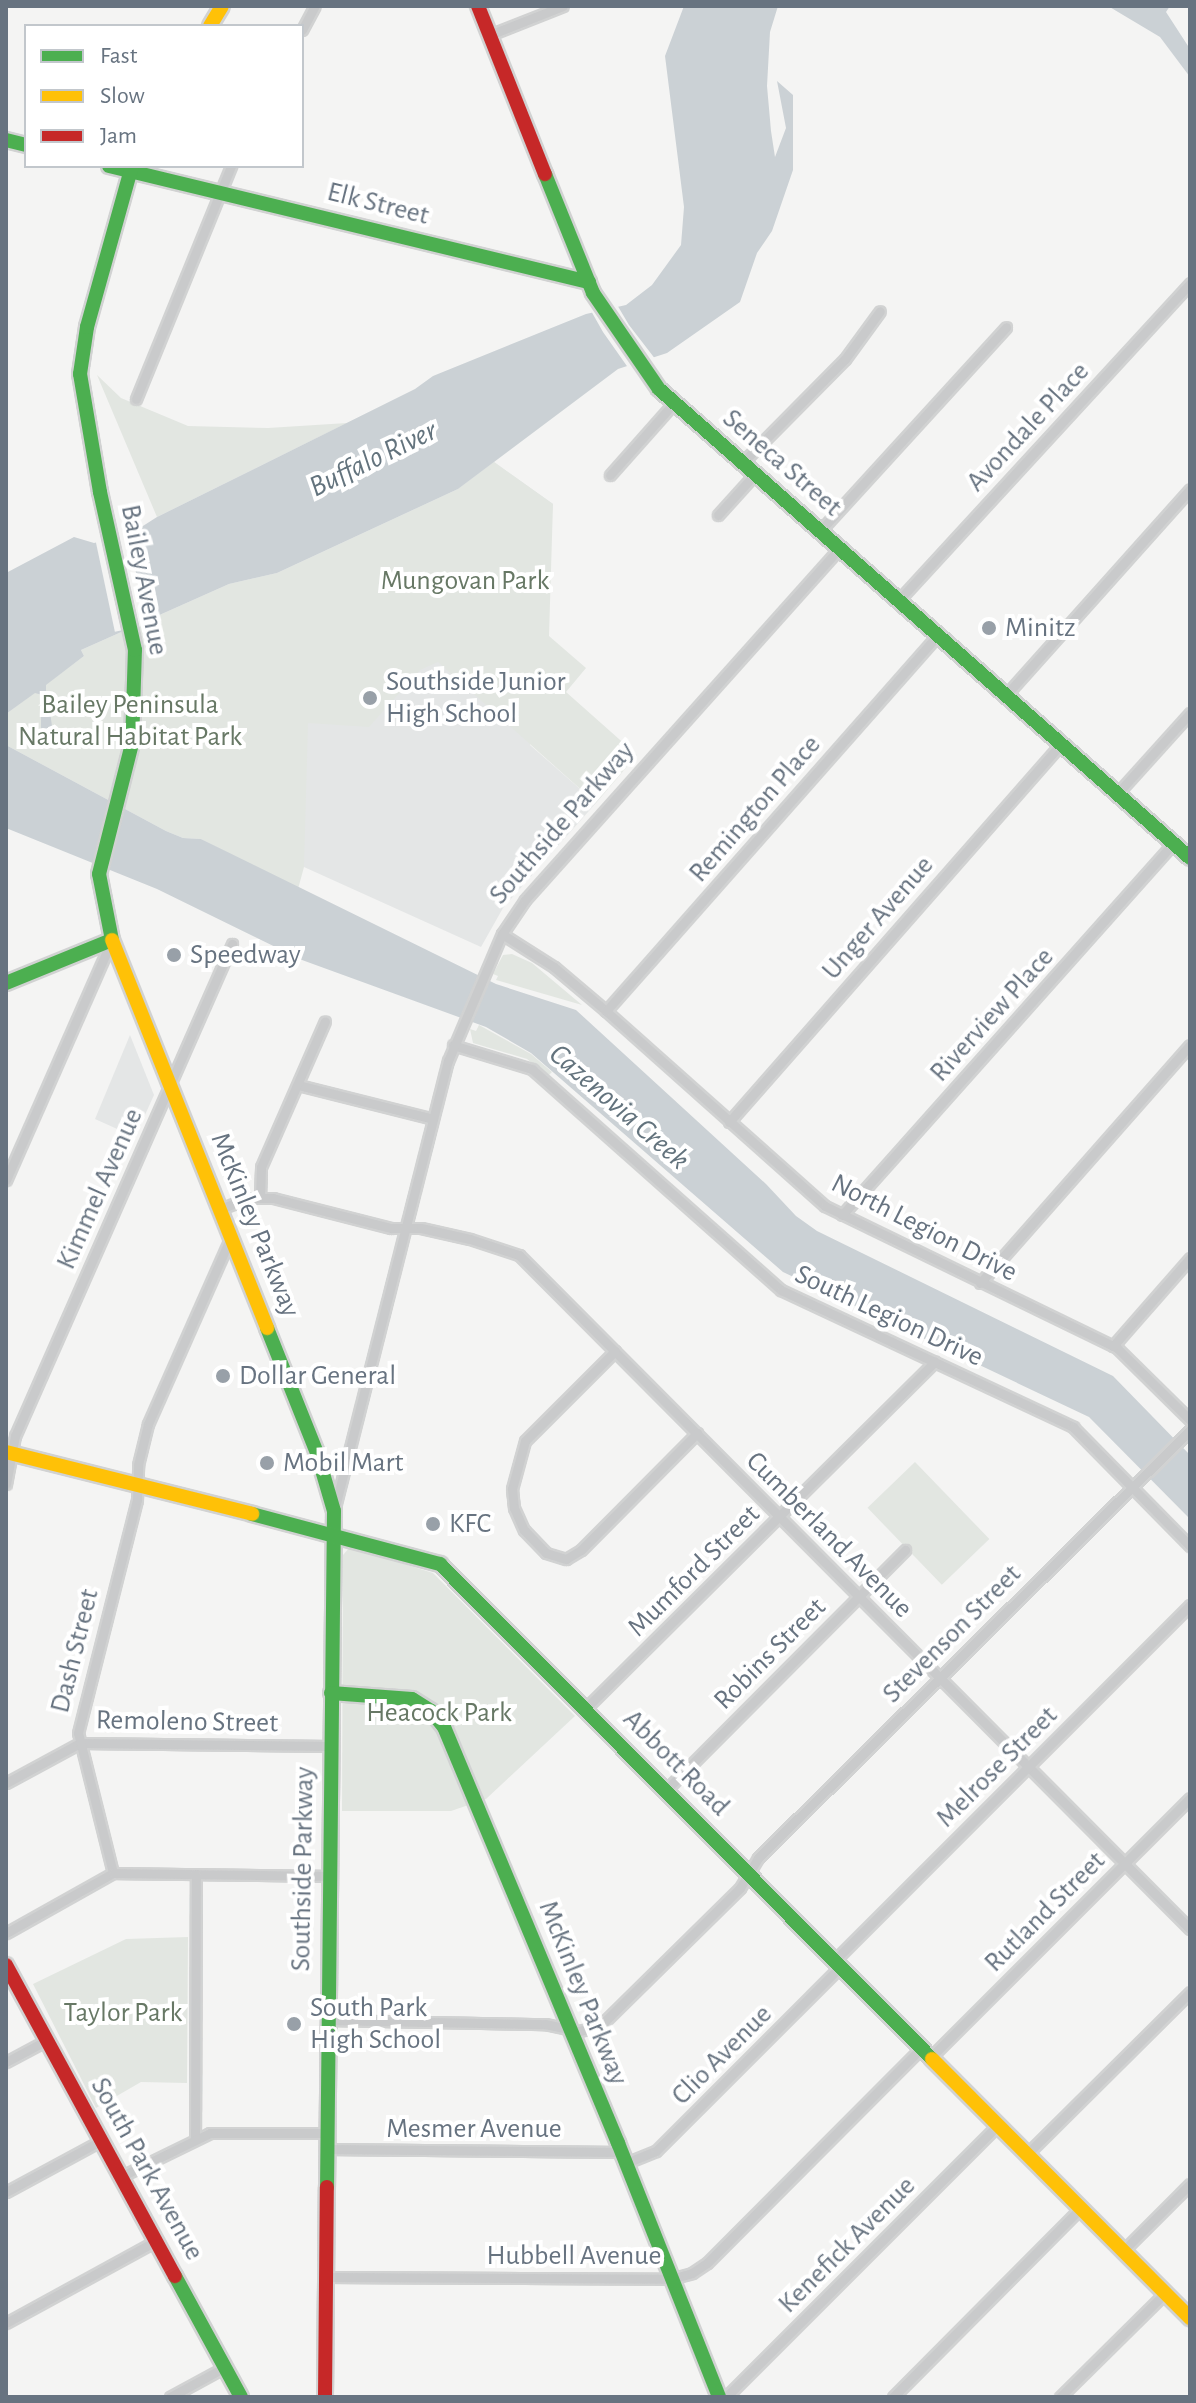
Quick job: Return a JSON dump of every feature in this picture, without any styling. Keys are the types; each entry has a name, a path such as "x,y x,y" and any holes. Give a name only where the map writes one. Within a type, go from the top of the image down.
{"street":[{"path":"211,24 222,6"},
{"path":"304,26 315,6"},
{"name":"Seneca Street","path":"478,6 492,34 591,287 645,369 674,403 1190,858"},
{"path":"492,34 563,6"},
{"name":"Elk Street","path":"131,168 591,287"},
{"name":"Bailey Avenue","path":"112,940 99,874 132,744 136,701 135,650 80,374 87,327 131,168"},
{"path":"136,399 217,191 230,168"},
{"name":"Avondale Place","path":"898,601 1190,283"},
{"path":"742,463 845,359 880,311"},
{"path":"820,531 1006,327"},
{"path":"610,475 674,403"},
{"path":"718,515 755,474"},
{"path":"1006,695 1190,489"},
{"name":"Southside Parkway","path":"334,1511 453,1045 502,934 525,900 840,548"},
{"name":"Remington Place","path":"606,1011 937,636"},
{"path":"1117,794 1190,713"},
{"name":"Unger Avenue","path":"729,1122 1061,744"},
{"name":"Riverview Place","path":"842,1215 1173,844"},
{"name":"North Legion Drive","path":"502,934 554,967 825,1206 1113,1346 1190,1420"},
{"path":"6,983 112,940"},
{"path":"6,1180 112,940"},
{"name":"McKinley Parkway","path":"112,940 320,1463 334,1511 334,1534"},
{"name":"Kimmel Avenue","path":"6,1484 8,1453 15,1436 232,944"},
{"path":"220,1209 260,1197 261,1167 325,1021"},
{"name":"South Legion Drive","path":"453,1045 532,1069 781,1290 1073,1427 1134,1484 1190,1546"},
{"path":"980,1283 1190,1045"},
{"path":"298,1085 433,1119"},
{"name":"Cumberland Avenue","path":"260,1197 391,1228 406,1227 470,1239 519,1255 1190,1929"},
{"name":"Dash Street","path":"113,1873 80,1743 81,1721 137,1500 148,1424 231,1237"},
{"path":"1113,1346 1190,1258"},
{"path":"615,1351 525,1441 512,1489 514,1508 524,1530 546,1553 566,1559 581,1550 697,1433"},
{"name":"Mumford Street","path":"585,1709 935,1362"},
{"name":"Stevenson Street","path":"569,2029 589,2031 600,2026 740,1888 758,1858 1189,1431"},
{"name":"Abbott Road","path":"8,1453 334,1534 440,1564 1190,2318"},
{"name":"Southside Parkway","path":"325,2397 334,1534"},
{"name":"Robins Street","path":"666,1790 905,1550"},
{"name":"Melrose Street","path":"838,1963 1028,1766 1190,1605"},
{"name":"McKinley Parkway","path":"331,1693 412,1699 438,1717 454,1748 719,2397"},
{"name":"Remoleno Street","path":"6,1783 80,1743 330,1746"},
{"name":"Rutland Street","path":"927,2052 1190,1798"},
{"path":"6,1933 113,1873 329,1876"},
{"path":"195,2138 196,1874"},
{"name":"Clio Avenue","path":"623,2158 656,2151 838,1963"},
{"name":"South Park Avenue","path":"6,1965 241,2397"},
{"path":"1028,2153 1190,1992"},
{"path":"327,2020 545,2024 569,2029"},
{"path":"6,2062 47,2040"},
{"name":"Hubbell Avenue","path":"326,2277 670,2279 692,2273 707,2263 927,2052"},
{"name":"Kenefick Avenue","path":"726,2397 999,2124"},
{"path":"122,2176 210,2133 327,2133"},
{"path":"6,2192 102,2140"},
{"name":"Mesmer Avenue","path":"326,2149 623,2158"},
{"path":"1124,2250 1190,2184"},
{"path":"893,2397 1082,2207"},
{"path":"6,2323 156,2241"},
{"path":"1060,2397 1165,2293"},
{"path":"170,2397 225,2367"}],"shaded area":[{"name":"Southside Junior High School","path":"494,462 553,504 530,745 596,803 503,908 481,947 304,867 211,748 458,489"},
{"path":"130,1035 154,1095 135,1137 95,1119"}],"green space":[{"path":"97,375 121,398 188,426 268,428 347,423 157,517"},
{"name":"Mungovan Park","path":"494,462 553,504 549,636 586,668 566,692 637,755 596,803 438,662 420,670 369,727 308,723 304,867 298,889 201,839 183,838 166,831 6,745 6,714 84,656 81,650 229,584 277,573 458,489"},
{"path":"512,954 532,963 582,1005 496,980 498,976 493,974 503,955"},
{"path":"479,1025 531,1054 552,1072 548,1076 527,1059 473,1043 470,1029 476,1031"},
{"path":"915,1462 989,1539 942,1585 868,1508"},
{"name":"Heacock Park","path":"350,1547 433,1573 575,1716 486,1799 451,1811 342,1811 343,1555"},
{"name":"Taylor Park","path":"188,1937 187,2083 141,2082 96,2108 33,1984 126,1939"}],"water":[{"name":"Buffalo River","path":"684,6 778,6 770,32 767,86 771,131 775,157 786,128 777,81 793,95 793,170 772,231 757,253 740,302 667,353 618,369 458,489 277,573 229,584 81,650 84,656 46,685 46,696 35,693 6,714 6,573 74,537 94,543 132,533 157,517 415,389 433,376 586,314 626,305 652,285 681,245 684,207 665,56"},
{"path":"1108,6 1170,6 1166,12 1190,49 1190,77 1160,37"},
{"path":"49,705 52,726 61,744 53,745 41,728 41,706"},
{"name":"Cazenovia Creek","path":"6,745 166,831 183,838 201,839 496,984 576,1010 766,1184 796,1216 817,1231 1113,1376 1190,1455 1190,1519 1089,1417 783,1272 531,1053 486,1027 302,960 157,889 6,828"}],"pier":[{"path":"616,303 656,360 629,369 603,332 590,309"},
{"path":"127,530 147,625 115,632 95,537"}],"traffic: fast":[{"path":"6,140 24,144"},
{"path":"117,168 589,282"},
{"path":"6,983 112,940 99,874 132,744 135,650 100,492 80,374 87,327 131,168"},
{"path":"545,174 593,293 659,389 1190,858"},
{"path":"267,1328 317,1453 334,1511 327,2187"},
{"path":"252,1514 440,1564 932,2059"},
{"path":"331,1693 412,1699 431,1711 444,1727 618,2143 719,2397"},
{"path":"175,2276 241,2397"}],"traffic: slow":[{"path":"211,24 222,6"},
{"path":"112,940 267,1328"},
{"path":"6,1452 252,1514"},
{"path":"932,2059 1190,2318"}],"traffic: jam":[{"path":"478,6 545,174"},
{"path":"6,1965 175,2276"},
{"path":"325,2397 327,2187"}],"place":[{"name":"Minitz","path":"989,628"},
{"name":"Southside Junior High School","path":"370,698"},
{"name":"Speedway","path":"174,955"},
{"name":"Dollar General","path":"223,1376"},
{"name":"Mobil Mart","path":"267,1463"},
{"name":"KFC","path":"433,1524"},
{"name":"South Park High School","path":"294,2024"}],"park label":[{"name":"Bailey Peninsula Natural Habitat Park","path":"130,721"}]}
